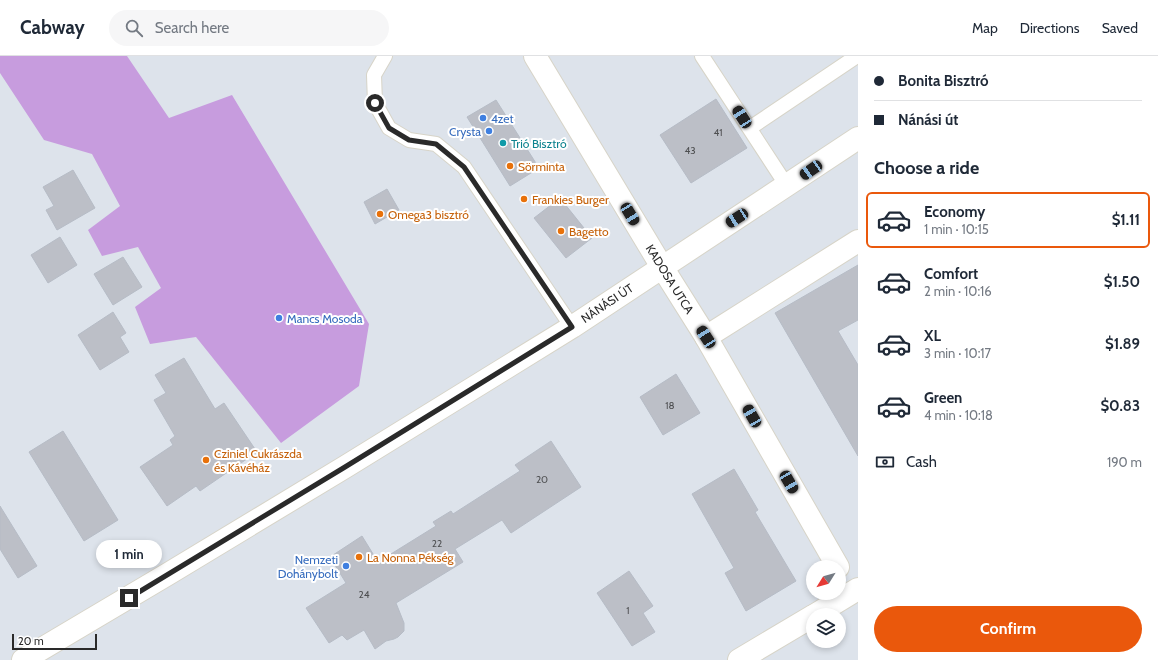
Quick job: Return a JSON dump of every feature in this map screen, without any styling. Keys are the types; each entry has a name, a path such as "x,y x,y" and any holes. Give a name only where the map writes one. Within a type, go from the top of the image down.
{"street":[{"name":"KADOSA UTCA","path":"535,56 706,337 833,560"},
{"name":"NÁNÁSI ÚT","path":"23,660 345,467 572,327 858,138"},
{"path":"706,337 858,241"},
{"name":"KADOSA UTCA","path":"846,580 856,595"},
{"path":"830,608 856,595"},
{"path":"739,660 806,621"}],"lane":[{"path":"385,56 374,75 375,103 389,128 409,140 436,144 464,167 572,327"},
{"path":"702,56 787,186"},
{"path":"750,128 857,56"}],"shaded area":[{"path":"0,56 127,56 169,118 232,95 369,324 359,386 281,443 196,337 150,344 135,307 161,288 138,247 102,256 88,230 120,206 92,154 44,140 0,73"}],"building":[{"path":"716,99 747,148 691,183 660,135"},
{"name":"Trió Bisztró","path":"496,100 539,168 510,186 467,117"},
{"path":"73,170 95,208 57,230 46,210 54,206 43,187"},
{"path":"387,189 399,210 375,224 364,202"},
{"path":"560,198 592,238 566,258 534,218"},
{"path":"60,237 77,265 48,283 31,255"},
{"path":"123,257 142,287 113,305 94,274"},
{"path":"858,265 858,320 838,331 858,365 858,456 775,313"},
{"path":"113,312 126,333 120,337 129,352 100,370 78,335"},
{"path":"184,358 215,409 224,403 257,452 200,491 196,486 167,506 140,467 173,445 170,440 175,436 154,400 166,393 155,375"},
{"path":"676,374 700,413 663,435 640,397"},
{"path":"63,431 118,520 84,541 29,452"},
{"path":"551,441 581,487 511,533 502,520 455,549 463,562 396,603 404,623 404,631 398,637 386,641 375,649 364,630 347,640 342,635 329,643 306,608 346,583 330,557 362,536 378,562 436,526 433,522 451,511 453,514 520,471 515,465"},
{"path":"734,469 758,510 755,512 796,581 746,611 725,573 734,568 692,494"},
{"path":"0,506 37,566 18,578 0,549"},
{"path":"629,571 653,606 643,613 655,632 632,646 597,593"}],"place":[{"name":"4zet","path":"483,118"},
{"name":"Crysta","path":"489,131"},
{"name":"Trió Bisztró","path":"503,143"},
{"name":"Sörminta","path":"510,166"},
{"name":"Frankies Burger","path":"524,199"},
{"name":"Omega3 bisztró","path":"380,214"},
{"name":"Bagetto","path":"561,231"},
{"name":"Mancs Mosoda","path":"279,318"},
{"name":"Cziniel Cukrászda és Kávéház","path":"206,460"},
{"name":"La Nonna Pékség","path":"359,557"},
{"name":"Nemzeti Dohánybolt","path":"346,566"}],"route":[{"path":"129,598 572,327 464,167 436,144 409,140 389,128 375,103"}]}
